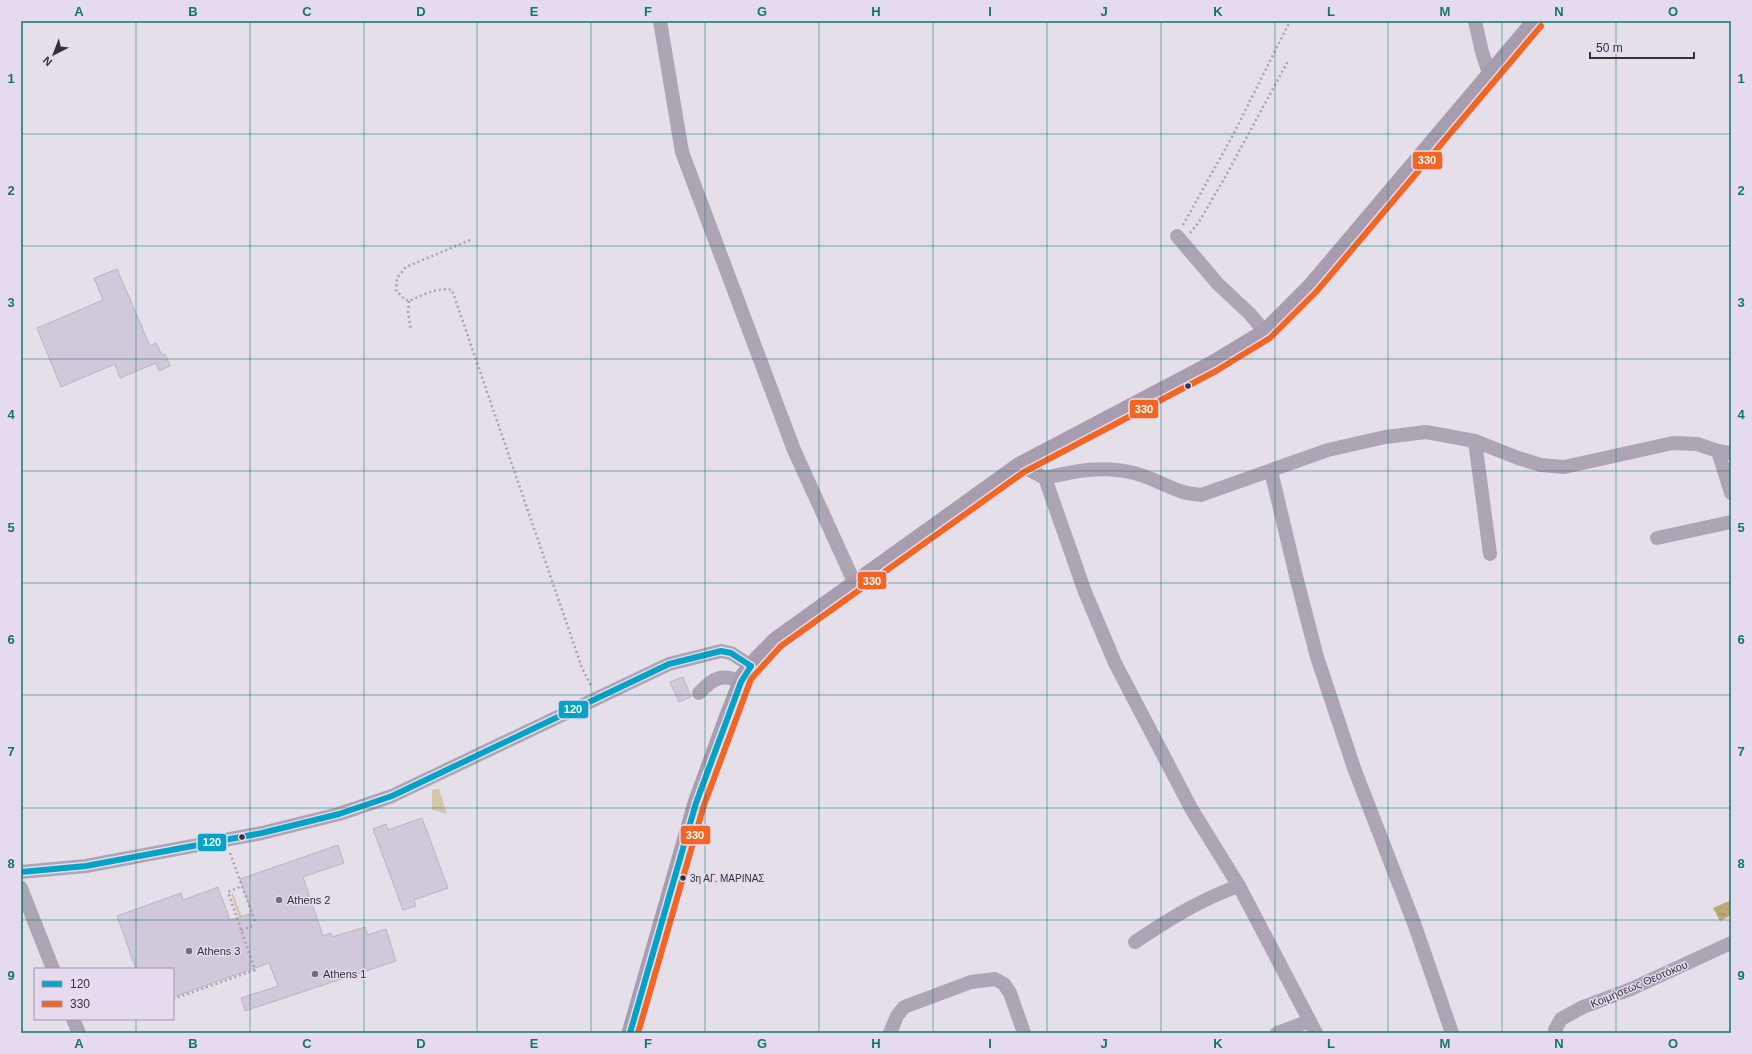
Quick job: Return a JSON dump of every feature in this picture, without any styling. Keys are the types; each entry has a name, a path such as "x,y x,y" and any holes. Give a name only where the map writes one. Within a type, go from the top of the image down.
{"main road":[{"path":"630,1033 696,803 741,682 751,666 776,640 1020,465 1212,364 1265,332 1311,286 1535,21"}],"street":[{"path":"660,21 682,152 794,450 855,584"},
{"path":"1475,21 1482,52 1490,76"},
{"path":"1180,239 1218,284 1250,314 1265,332"},
{"path":"1020,465 1045,478 1083,469 1113,469 1134,473 1157,481 1181,492 1202,495 1328,450 1384,437 1426,432 1475,441 1518,458 1541,465 1564,467 1673,444 1697,444 1725,452 1731,493"},
{"path":"1475,441 1490,554"},
{"path":"1271,471 1317,657 1354,768 1414,923 1452,1033"},
{"path":"1045,478 1085,592 1115,663 1192,810 1239,886 1313,1027 1277,1033"},
{"path":"1657,538 1731,522"},
{"path":"21,872 86,866 262,833 339,814 392,796 662,666 712,652 723,651 731,653 751,666"},
{"path":"700,693 713,681 725,676 741,682"},
{"path":"1135,942 1192,906 1221,892 1239,886"},
{"path":"21,888 53,968"},
{"name":"Κοιμήσεως Θεοτόκου","path":"1553,1032 1561,1019 1583,1007 1631,989 1731,943"},
{"path":"890,1033 897,1016 904,1007 971,982 995,979 1004,984 1010,993 1024,1033"},
{"path":"73,1020 79,1033"}],"path":[{"path":"1180,239 1290,21"},
{"path":"1180,239 1199,222 1224,180 1288,61"},
{"path":"470,240 406,267 397,278 396,290 404,299 410,301 427,293 446,289 452,290 582,668 598,697"},
{"path":"410,301 408,312 411,330"},
{"path":"230,851 255,924 241,930"},
{"path":"174,999 256,970 228,892 242,886"}],"shaded area":[{"path":"434,789 439,789 447,814 432,810 432,791"},
{"path":"233,893 245,925 242,926 231,894"}],"water":[{"path":"1731,900 1731,915 1720,921 1713,908"}],"building":[{"path":"117,269 150,346 156,343 162,355 165,354 170,366 159,371 156,363 120,378 115,364 61,387 37,328 103,300 94,278"},
{"path":"683,677 691,697 679,702 670,682"},
{"path":"422,818 448,888 414,900 416,906 403,910 373,829 386,824 388,830"},
{"path":"338,845 344,863 303,877 323,936 331,933 332,937 365,927 367,935 386,929 396,961 245,1011 241,998 278,986 269,963 174,997 174,968 136,968 117,916 181,893 183,900 218,887 230,920 252,913 240,879"}],"transit line":[{"name":"330","path":"638,1033 704,805 751,679 781,646 1024,472 1216,371 1270,338 1317,291 1541,26"},
{"name":"120","path":"21,872 86,866 262,833 339,814 392,796 669,664 721,651 731,653 751,666"},
{"name":"120","path":"630,1033 696,803 741,682 751,666"}],"place":[{"name":"3η ΑΓ. ΜΑΡΙΝΑΣ","path":"683,878"},
{"name":"Athens 2","path":"279,900"},
{"name":"Athens 3","path":"189,951"},
{"name":"Athens 1","path":"315,974"}]}
